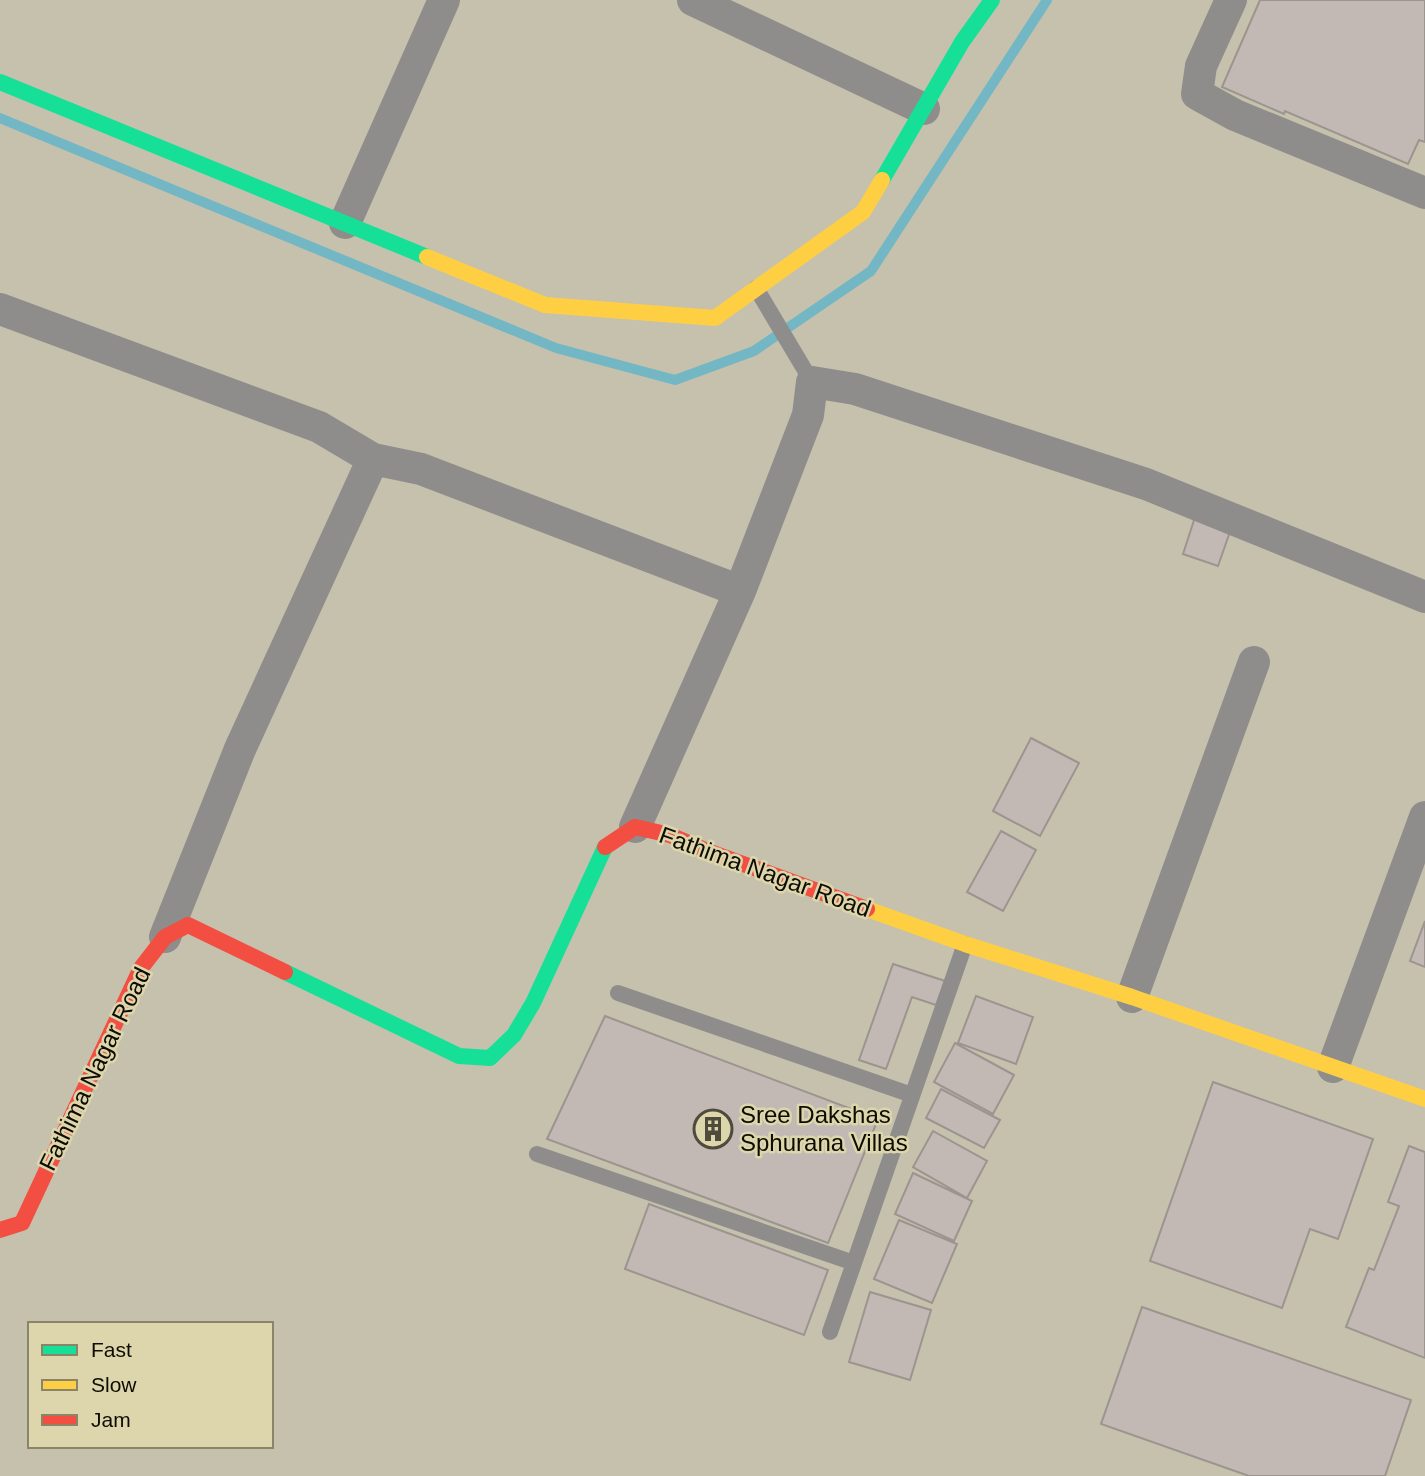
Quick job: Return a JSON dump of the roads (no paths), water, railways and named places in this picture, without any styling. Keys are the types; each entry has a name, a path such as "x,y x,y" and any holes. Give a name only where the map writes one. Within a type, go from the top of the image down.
{"street":[{"path":"345,223 444,0"},
{"path":"693,0 924,109"},
{"path":"0,82 545,305 715,318 863,212 962,43 992,0"},
{"path":"1231,0 1201,66 1197,94 1235,115 1425,193"},
{"path":"0,309 319,427 373,460 421,469 740,591"},
{"path":"635,827 740,591 808,415 811,381 855,389 1146,484 1425,597"},
{"path":"165,937 240,749 373,460"},
{"path":"1132,998 1254,662"},
{"path":"1333,1067 1425,817"},
{"name":"Fathima Nagar Road","path":"0,1230 22,1223 141,968 165,937 188,925 459,1056 490,1058 514,1035 533,1003 604,847 635,827 670,835 965,944 1132,998 1425,1099"}],"lane":[{"path":"757,289 811,381"},
{"path":"830,1332 965,944"},
{"path":"618,993 912,1095"},
{"path":"537,1154 854,1263"}],"waterway":[{"path":"0,118 556,348 675,380 754,351 871,271 1047,0"}],"place":[{"name":"Sree Dakshas Sphurana Villas","path":"713,1129"}]}
